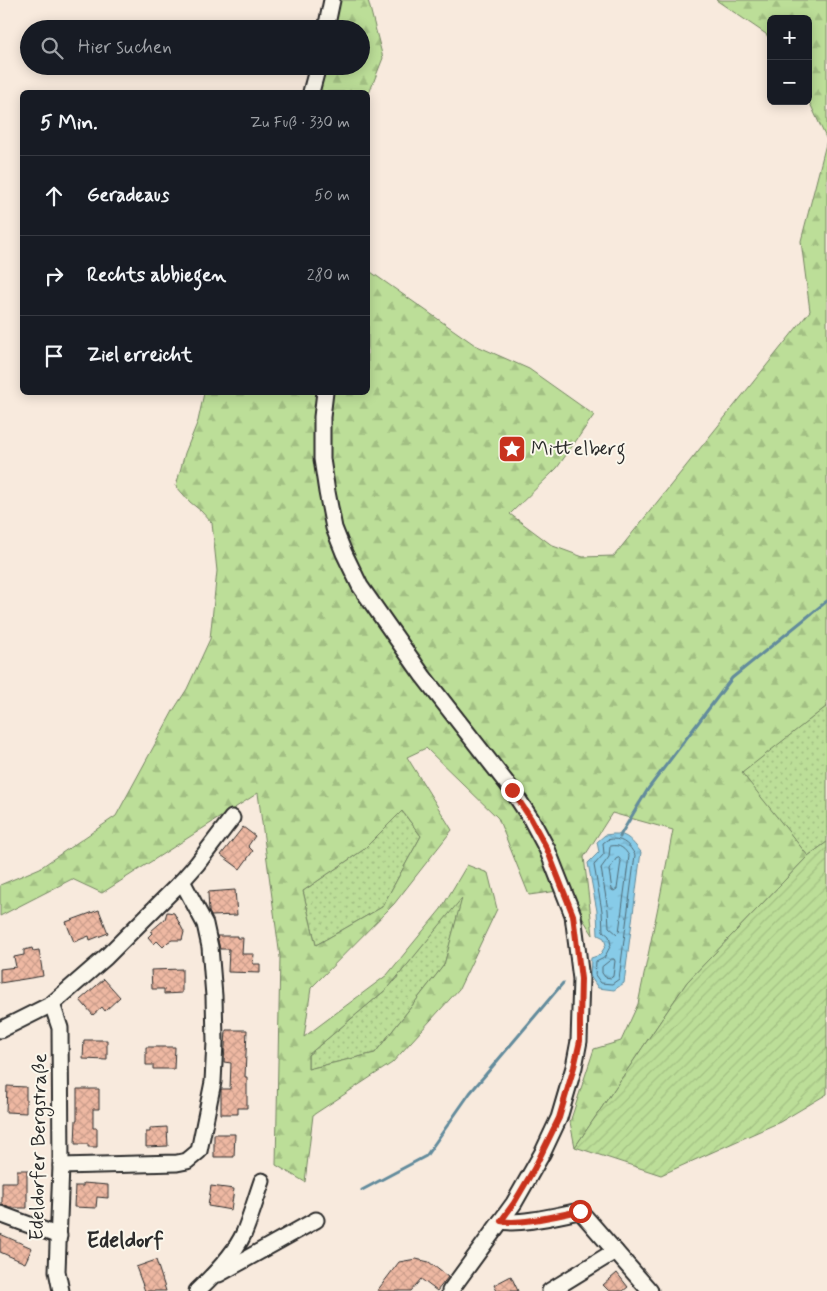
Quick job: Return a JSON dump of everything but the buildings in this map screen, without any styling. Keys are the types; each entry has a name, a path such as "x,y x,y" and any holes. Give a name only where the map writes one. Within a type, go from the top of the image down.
{"street":[{"path":"328,20 332,0"},
{"path":"312,90 316,75"},
{"path":"324,395 322,459 326,492 334,528 344,554 360,586 423,676 502,776 531,819 547,849 573,915 581,979 580,1041 559,1118 543,1152 514,1203 450,1291"},
{"path":"0,1030 52,1004 106,957 182,881 232,818"},
{"path":"61,1166 177,1163 187,1161 199,1151 213,1082 215,1042 214,996 210,947 205,924 182,881"},
{"name":"Edeldorfer Bergstraße","path":"52,1004 60,1028 61,1166 57,1271 60,1291"},
{"path":"197,1291 228,1259 243,1235 262,1181"},
{"path":"501,1221 532,1220 580,1211 650,1291"},
{"path":"0,1214 59,1236"},
{"path":"211,1278 316,1220"},
{"path":"550,1291 615,1251"}],"green space":[{"path":"338,0 368,0 383,58 370,91 318,90 324,75 370,75 370,20 335,20"},
{"path":"716,0 827,0 827,140 811,105 812,15 767,15 767,35"},
{"path":"827,140 827,706 742,773 808,856 687,982 575,1147 570,1122 594,1049 621,1041 638,1004 673,830 612,813 584,857 593,935 565,890 529,895 498,818 426,748 407,757 452,830 394,904 311,988 304,1037 387,975 441,909 467,865 488,873 497,909 459,989 392,1063 313,1115 305,1182 276,1165 280,957 258,793 102,893 72,879 0,916 0,885 40,868 116,816 187,689 210,639 217,571 212,523 176,486 185,453 198,421 204,395 370,395 370,271 475,345 529,369 594,415 557,468 510,514 553,546 583,557 614,556 810,311 801,241","holes":["402,811 421,836 382,907 316,945 303,891 363,850","462,898 444,965 375,1053 308,1069 308,1055 389,987"]},
{"path":"827,706 827,842 808,856 741,773"},
{"path":"402,811 421,836 382,907 316,945 303,891 363,850"},
{"path":"827,842 827,1094 780,1122 661,1175 575,1147 687,982 808,856"},
{"path":"463,896 444,965 375,1053 308,1069 308,1055 389,987"}],"water":[{"path":"613,834 626,837 641,852 624,983 614,990 598,988 590,976 591,958 600,955 606,945 604,938 598,935 597,911 588,863 599,852 597,842 605,835"}],"waterway":[{"path":"620,837 648,789 732,678 827,601"},
{"path":"362,1190 426,1156 470,1093 563,983"}],"place":[{"name":"Mittelberg","path":"512,449"}],"district":[{"name":"Edeldorf","path":"125,1241"}],"route":[{"path":"512,790 531,819 547,849 573,915 581,979 580,1041 559,1118 534,1169 501,1221 532,1220 580,1211"}]}
